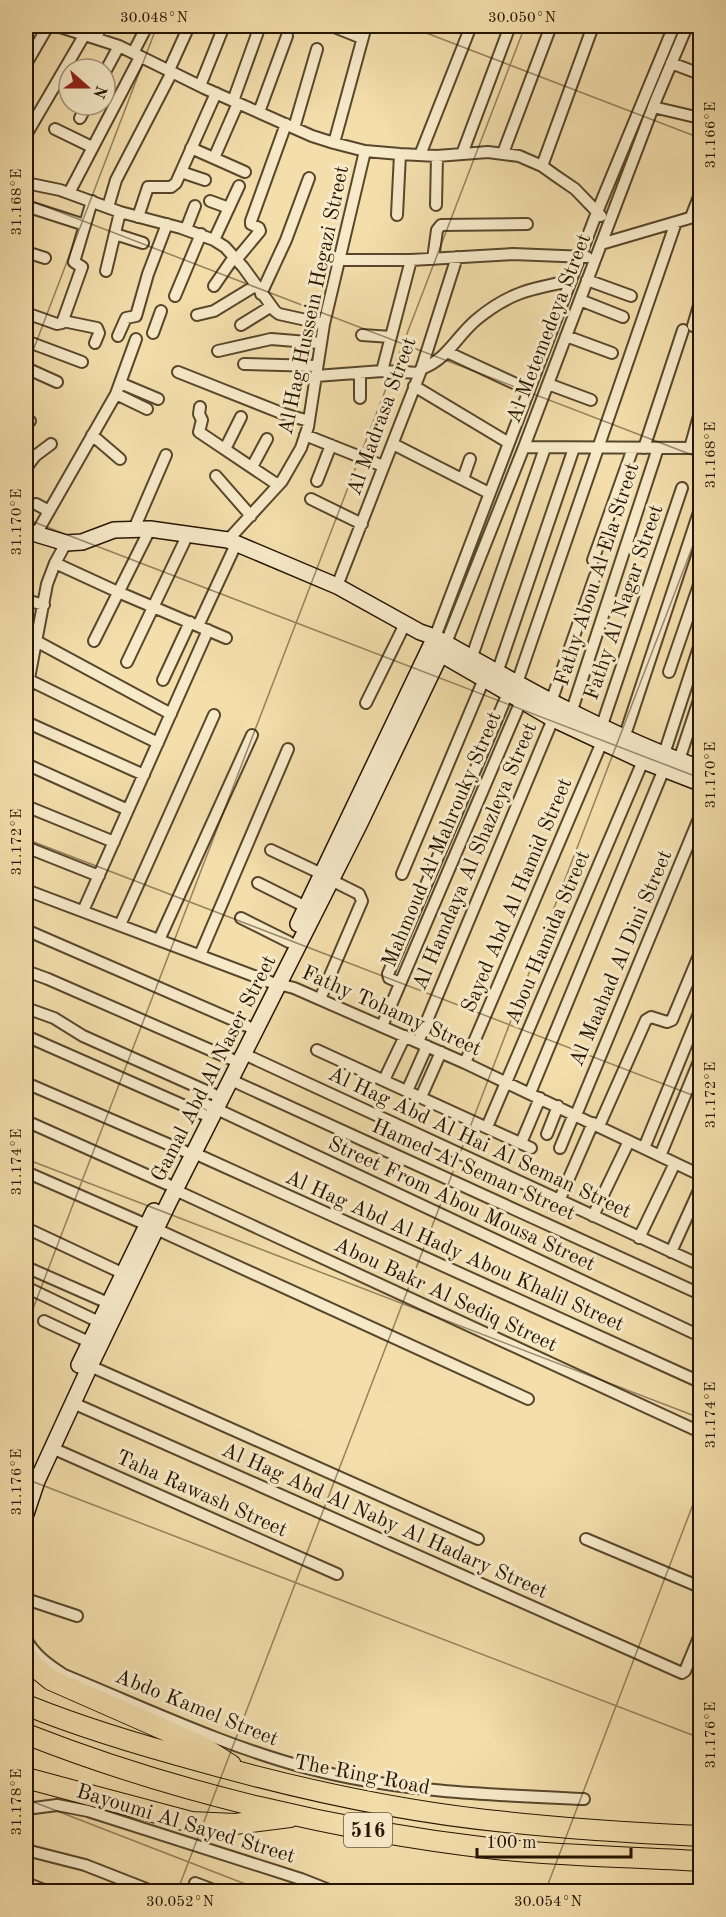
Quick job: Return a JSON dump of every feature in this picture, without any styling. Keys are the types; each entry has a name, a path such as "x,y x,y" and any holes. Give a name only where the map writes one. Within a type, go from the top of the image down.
{"highway":[{"path":"26,1656 51,1680 201,1746 243,1774"},
{"name":"The Ring Road","path":"26,1705 49,1715 147,1747 243,1774 399,1808 504,1822 700,1836"},
{"name":"516","path":"26,1734 180,1786 303,1816 417,1838 500,1849 700,1861"},
{"path":"26,1778 191,1822 235,1824 303,1816"}],"street":[{"path":"26,64 48,26"},
{"path":"60,26 119,46 200,86 334,143 365,151 400,154 437,156 488,152 519,156 542,166 575,189 609,224"},
{"path":"26,135 91,36 102,26"},
{"path":"69,193 137,55 147,26"},
{"path":"108,207 116,180 170,71 189,26"},
{"path":"200,86 224,26"},
{"path":"214,158 236,102 260,26"},
{"path":"333,26 362,38"},
{"path":"334,143 366,26"},
{"path":"420,155 471,26"},
{"path":"462,154 510,26"},
{"path":"503,153 551,26"},
{"path":"542,166 593,26"},
{"name":"Al Metemedeya Street","path":"434,643 524,447 609,224 651,102 674,26"},
{"name":"Al Metemedeya Street","path":"434,643 597,212 687,26"},
{"path":"259,112 287,36"},
{"path":"113,57 119,46"},
{"path":"214,286 235,258 260,231 260,228 251,222 290,126 317,49"},
{"path":"671,63 700,74"},
{"path":"138,217 148,187 171,187 176,183 216,93"},
{"path":"651,102 700,118"},
{"path":"55,129 92,147"},
{"path":"191,148 245,172"},
{"name":"Al Hag Hussein Hegazi Street","path":"163,680 194,624 233,541 251,516 279,485 293,464 305,435 324,324 365,151"},
{"path":"397,215 400,154"},
{"path":"436,205 437,156"},
{"path":"181,172 205,180"},
{"path":"197,315 206,315 258,290 286,240 309,178"},
{"path":"26,184 69,193 120,212 186,229 214,240 225,247 235,258 270,307 279,314 324,324"},
{"path":"214,240 239,186"},
{"path":"601,244 696,216 700,194"},
{"path":"63,321 82,267 74,262 92,201"},
{"path":"210,201 229,208"},
{"path":"26,206 85,225"},
{"path":"186,229 195,206"},
{"path":"106,270 120,212"},
{"path":"516,692 676,222"},
{"path":"118,336 126,318 135,317 137,313 148,273 167,224"},
{"path":"433,259 437,230 441,225 527,224"},
{"path":"115,234 143,243"},
{"path":"175,296 201,234"},
{"path":"26,252 45,258"},
{"path":"339,260 411,260 513,254 596,257"},
{"name":"Al Madrasa Street","path":"337,586 420,371 457,257"},
{"path":"382,371 411,260"},
{"path":"587,280 631,296"},
{"path":"244,364 360,373 420,371 434,364 477,320 507,299 523,290 571,281"},
{"path":"580,300 623,317"},
{"path":"593,560 700,302"},
{"path":"242,325 270,307"},
{"path":"26,313 57,324 63,321 97,328 99,333 95,343"},
{"path":"137,313 159,317 153,333"},
{"path":"362,335 391,337"},
{"path":"566,336 612,353"},
{"path":"136,339 116,394 49,511 31,532 66,543 82,542 114,530 142,529 233,541 337,586 405,624 516,692 553,719 602,735 624,738 700,783"},
{"path":"218,351 271,339 320,343"},
{"path":"26,341 82,362"},
{"path":"447,352 529,390"},
{"path":"26,368 57,382"},
{"path":"178,372 284,414 309,421"},
{"path":"360,373 360,398"},
{"path":"120,383 158,399"},
{"path":"548,384 591,400"},
{"path":"414,386 508,443"},
{"path":"116,394 147,409"},
{"path":"200,406 199,414 202,420 199,432 279,485"},
{"path":"524,447 695,448 700,412"},
{"path":"225,449 241,417"},
{"path":"92,435 120,459"},
{"path":"305,435 383,466"},
{"path":"252,468 267,439"},
{"path":"26,468 35,456 51,444"},
{"path":"393,444 489,493"},
{"path":"317,481 331,445"},
{"path":"471,659 545,447"},
{"path":"402,874 490,676 574,448"},
{"name":"Fathy Abou Al Ela Street","path":"571,713 658,448"},
{"path":"94,641 118,592 142,529 166,455"},
{"path":"463,479 470,459"},
{"path":"216,476 251,516"},
{"name":"Fathy Al Nagar Street","path":"602,735 682,488"},
{"path":"311,499 362,524"},
{"path":"36,504 49,511"},
{"path":"624,738 700,509"},
{"path":"127,662 188,534"},
{"path":"26,694 29,659 36,642 47,584 66,543"},
{"path":"55,563 226,638"},
{"path":"551,702 595,576"},
{"path":"669,672 700,582"},
{"path":"26,600 44,605"},
{"path":"366,703 405,624"},
{"path":"83,911 208,630"},
{"path":"36,642 171,714"},
{"path":"434,643 471,659 490,676"},
{"name":"Gamal Abd Al Naser Street","path":"29,1480 52,1448 210,1105 275,983 355,820 434,643"},
{"path":"317,1050 526,1145 535,1096 664,761 700,644"},
{"path":"29,680 158,743"},
{"path":"516,692 551,702 643,761 679,760 700,768"},
{"name":"Mahmoud Al Mahrouky Street","path":"382,1026 400,983 389,978 388,974 516,692"},
{"path":"679,760 700,697"},
{"path":"120,925 214,716"},
{"name":"Al Hamdaya Al Shazleya Street","path":"407,1091 422,1044 553,719"},
{"path":"26,722 144,776"},
{"path":"159,940 252,735"},
{"name":"Sayed Abd Al Hamid Street","path":"465,1063 602,735"},
{"path":"200,955 288,749"},
{"name":"Abou Hamida Street","path":"487,1127 643,761"},
{"path":"26,764 128,810"},
{"path":"26,806 114,842"},
{"name":"Al Maahad Al Dini Street","path":"560,1148 700,816"},
{"path":"26,847 99,876"},
{"path":"271,850 359,894 362,901 320,999"},
{"name":"Gamal Abd Al Naser Street","path":"210,1105 231,1080 248,1026 275,983 289,942 306,907 327,877"},
{"path":"258,884 306,907"},
{"name":"Fathy Tohamy Street","path":"26,890 275,983 294,988 441,1052 700,1174"},
{"path":"241,918 289,942"},
{"path":"26,930 248,1026"},
{"path":"559,1202 646,1020 651,1017 667,1023 672,1020 700,953"},
{"name":"Al Hag Abd Al Hai Al Seman Street","path":"26,971 237,1056 700,1265"},
{"path":"26,1008 54,1018 210,1105"},
{"path":"645,1148 700,1011"},
{"path":"26,1036 210,1105"},
{"path":"384,1080 405,1036"},
{"path":"421,1097 441,1052"},
{"path":"660,1156 700,1059"},
{"name":"Hamed Al Seman Street","path":"231,1080 700,1294"},
{"name":"Al Hag Abd Al Hady Abou Khalil Street","path":"26,1083 189,1152 700,1382"},
{"name":"Street From Abou Mousa Street","path":"210,1105 700,1336"},
{"path":"547,1134 558,1106"},
{"name":"Abou Bakr Al Sediq Street","path":"26,1121 700,1432"},
{"path":"592,1216 629,1141"},
{"path":"639,1238 675,1163"},
{"path":"26,1172 152,1227 528,1399"},
{"path":"671,1252 700,1188"},
{"name":"Gamal Abd Al Naser Street","path":"26,1514 29,1480 89,1342 122,1273 152,1227"},
{"path":"26,1228 122,1273"},
{"path":"26,1267 108,1303"},
{"path":"30,1289 99,1322"},
{"path":"44,1321 89,1342"},
{"path":"90,1366 478,1539"},
{"name":"Al Hag Abd Al Naby Al Hadary Street","path":"73,1403 682,1673 685,1671 700,1635"},
{"name":"Taha Rawash Street","path":"52,1448 337,1574"},
{"path":"586,1539 700,1587"},
{"path":"26,1599 77,1616"},
{"name":"Abdo Kamel Street","path":"26,1639 37,1654 64,1674 276,1760 351,1778 427,1790 584,1799"},
{"name":"Bayoumi Al Sayed Street","path":"26,1809 57,1805 88,1811 300,1878 334,1892"},
{"path":"26,1850 85,1864 154,1892"},
{"path":"195,1882 219,1892"},
{"path":"26,1883 49,1892"}]}
